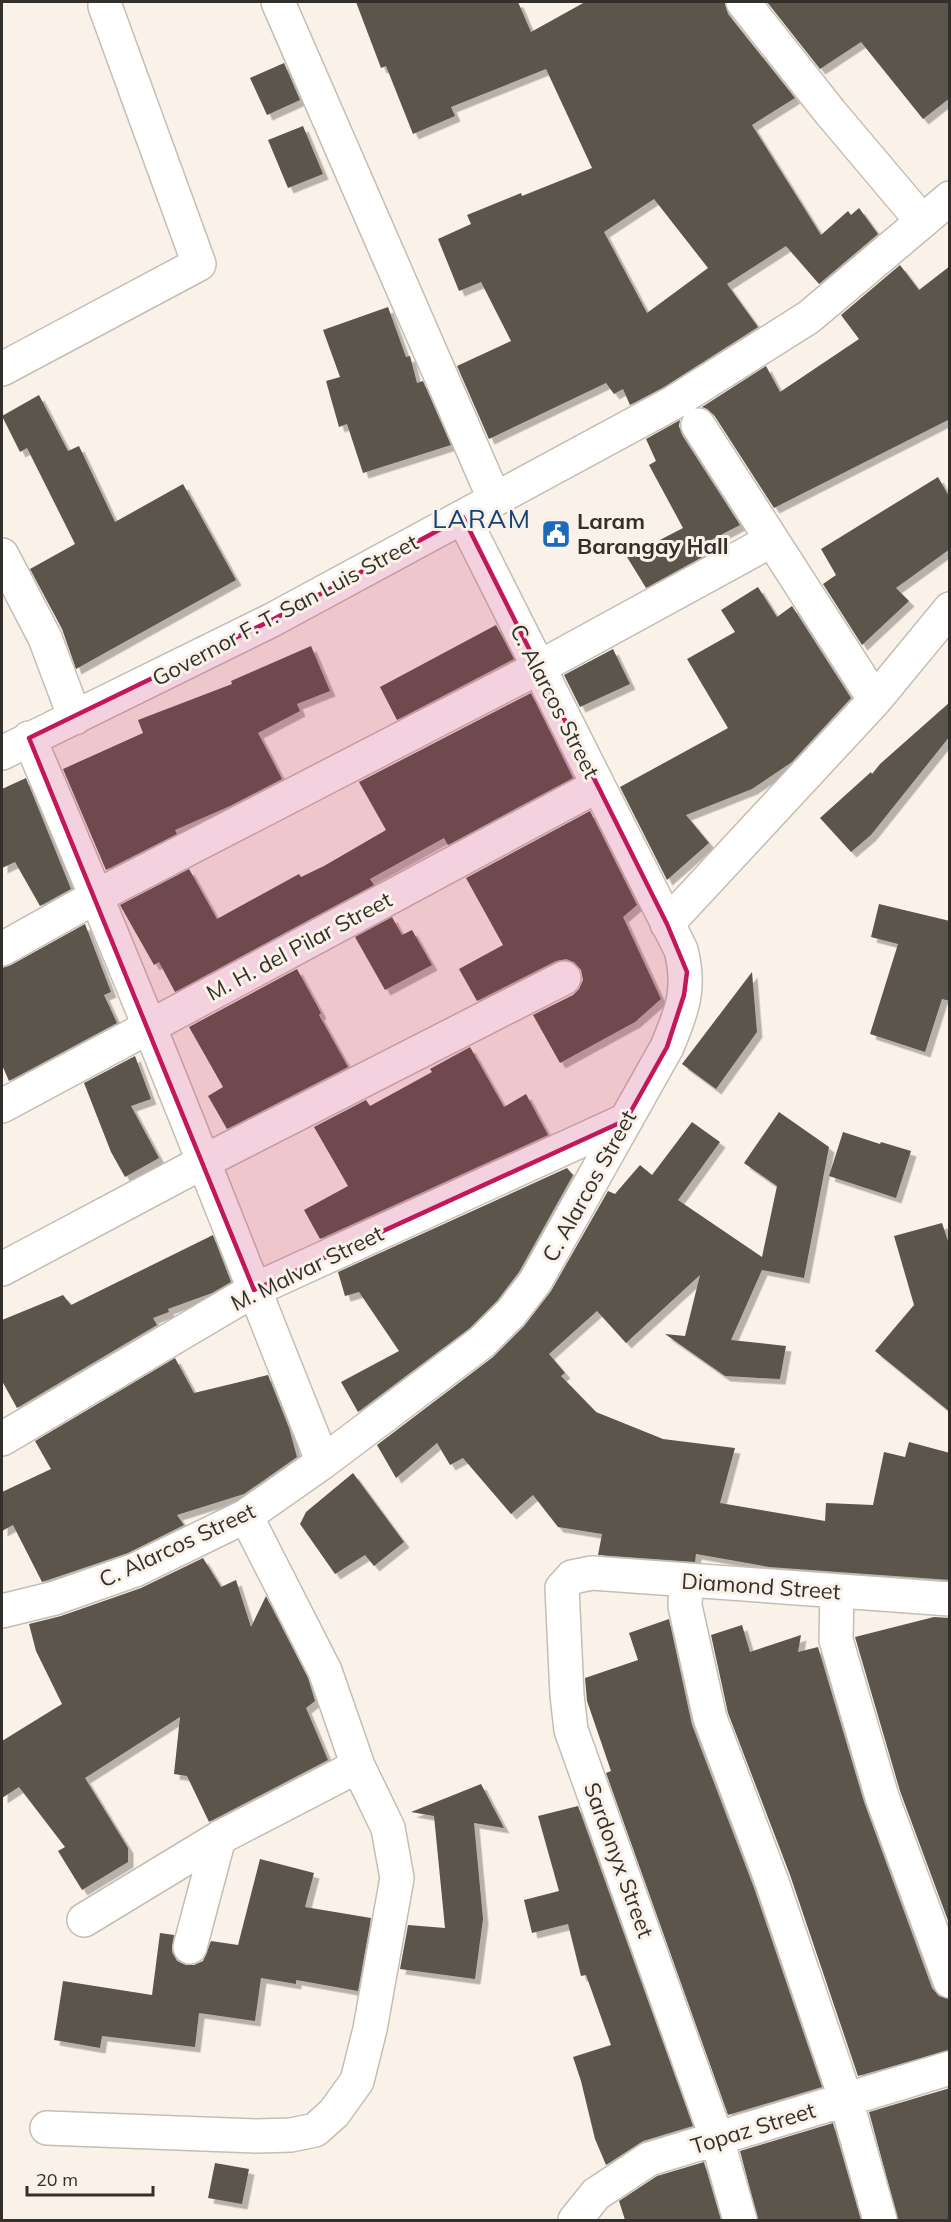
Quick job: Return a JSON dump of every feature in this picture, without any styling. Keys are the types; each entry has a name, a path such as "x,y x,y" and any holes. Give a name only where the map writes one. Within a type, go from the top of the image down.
{"street":[{"path":"278,2 494,498"},
{"path":"743,2 922,221"},
{"path":"2,369 199,264 105,6"},
{"name":"Governor F. T. San Luis Street","path":"15,746 272,620 673,403 809,317 950,198"},
{"path":"698,425 875,700"},
{"name":"C. Alarcos Street","path":"2,1611 55,1598 135,1570 246,1516 323,1462 482,1342 511,1313 535,1282 667,1047 679,1018 684,995 687,972 681,950 463,517"},
{"path":"2,950 98,896 538,668 772,540"},
{"path":"2,555 45,638 75,718"},
{"path":"667,924 875,700 950,609"},
{"path":"15,746 98,896 323,1462"},
{"name":"M. H. del Pilar Street","path":"2,1106 597,786"},
{"path":"2,1269 205,1161 564,978"},
{"name":"M. Malvar Street","path":"2,1439 254,1290 626,1120"},
{"path":"47,2128 256,2136 291,2135 315,2130 334,2113 357,2081 370,2029 397,1878 388,1828 358,1766 325,1671 246,1516"},
{"name":"Diamond Street","path":"572,1577 592,1573 950,1599"},
{"name":"Sardonyx Street","path":"572,1577 562,1588 567,1695 572,1730 717,2139 740,2220"},
{"path":"686,1580 685,1606 710,1718 772,1882 846,2100 880,2220"},
{"path":"837,1591 836,1640 882,1797 950,1981"},
{"path":"84,1920 219,1838 358,1766"},
{"path":"190,1947 219,1838"},
{"name":"Topaz Street","path":"575,2220 599,2207 649,2160 950,2068"}],"highlighted area":[{"path":"463,517 667,924 687,972 684,995 667,1047 626,1120 254,1290 29,738 272,620"}],"building":[{"path":"356,2 518,2 531,32 585,2 725,2 728,14 795,98 752,125 821,235 848,211 851,215 859,208 878,234 819,284 786,246 727,284 758,327 664,387 630,405 623,389 614,394 606,383 489,439 457,366 511,341 481,282 459,291 438,239 471,224 467,215 592,168 546,69 451,107 455,116 413,134 386,66 381,68","holes":["654,199 708,268 647,313 604,232"]},
{"path":"767,2 950,2 950,98 923,119 861,42 820,69"},
{"path":"284,63 300,100 267,115 250,78"},
{"path":"303,126 323,174 288,188 268,140"},
{"path":"900,265 919,290 950,266 950,419 774,508 714,415 702,407 766,366 780,392 859,339 841,315"},
{"path":"388,307 406,357 410,356 417,383 423,381 451,445 363,473 347,424 339,427 326,381 340,377 323,330"},
{"path":"39,395 68,451 79,446 115,522 183,484 236,580 76,669 62,629 30,569 75,544 27,448 20,452 2,416"},
{"path":"680,420 682,435 740,525 711,540 715,550 646,588 627,557 683,528 649,465 656,461 646,439"},
{"path":"938,477 950,498 950,549 896,588 909,601 862,645 823,584 836,575 821,549"},
{"path":"758,587 777,617 792,606 851,698 792,762 752,789 686,815 709,843 667,880 620,787 728,728 687,659 735,632 721,610"},
{"path":"496,625 514,659 397,720 380,687"},
{"path":"311,646 330,691 297,704 300,711 258,733 282,779 230,806 175,830 177,834 106,870 63,769 143,733 138,720 232,684 231,681"},
{"path":"613,649 630,684 580,707 564,675"},
{"path":"531,693 573,778 448,845 444,838 370,879 374,885 175,992 159,962 154,965 120,905 189,869 217,919 299,874 301,877 324,866 386,830 359,782"},
{"path":"950,702 950,736 871,835 851,852 820,818"},
{"path":"26,778 71,889 40,906 15,862 2,868 2,789"},
{"path":"590,811 637,905 623,917 661,999 635,1022 560,1063 533,1015 573,995 583,980 581,970 574,962 566,959 556,961 477,1001 459,969 503,945 466,878"},
{"path":"879,904 950,921 950,1001 942,999 925,1052 870,1034 898,944 871,937"},
{"path":"392,917 402,935 412,930 432,965 385,990 355,937"},
{"path":"85,924 111,992 104,995 117,1023 9,1081 2,1065 2,968"},
{"path":"297,969 348,1067 227,1129 208,1096 223,1087 189,1027"},
{"path":"752,972 757,1032 716,1089 682,1064"},
{"path":"470,1047 504,1107 526,1094 548,1135 320,1239 304,1210 348,1186 314,1127 366,1100 370,1106 432,1072 430,1069"},
{"path":"135,1056 151,1099 131,1106 159,1158 125,1177 111,1152 84,1083"},
{"path":"779,1112 829,1147 804,1278 762,1270 731,1340 786,1346 780,1379 725,1376 665,1334 685,1336 700,1275 626,1343 597,1311 549,1354 565,1373 561,1376 596,1412 663,1439 735,1448 720,1503 825,1521 826,1503 873,1505 884,1452 905,1457 909,1442 950,1453 950,1580 769,1567 696,1554 695,1562 598,1555 602,1534 558,1527 533,1495 511,1514 463,1458 450,1465 437,1443 396,1478 377,1445 493,1357 524,1326 551,1291 608,1191 615,1194 640,1165 652,1175 692,1122 720,1142 678,1200 762,1257 777,1186 744,1163"},
{"path":"843,1132 911,1151 896,1198 829,1176"},
{"path":"567,1168 573,1175 519,1272 497,1301 470,1328 358,1412 341,1382 399,1351 359,1292 345,1296 338,1272"},
{"path":"942,1223 950,1247 950,1412 875,1351 914,1305 894,1236"},
{"path":"213,1235 231,1282 212,1293 168,1309 169,1312 153,1318 157,1325 17,1408 2,1381 2,1320 63,1295 71,1305"},
{"path":"175,1358 194,1393 268,1375 289,1428 297,1457 244,1494 177,1515 184,1525 128,1553 42,1582 13,1525 2,1531 2,1492 51,1469 35,1441"},
{"path":"353,1473 404,1542 374,1566 365,1555 335,1574 300,1524 306,1512"},
{"path":"203,1558 221,1587 236,1580 251,1627 266,1596 308,1678 315,1701 306,1708 328,1760 209,1822 187,1776 174,1774 180,1717 85,1778 128,1848 128,1862 82,1890 58,1851 65,1847 19,1787 2,1798 2,1741 62,1704 36,1651 29,1624 61,1616 141,1588"},
{"path":"934,1617 950,1618 950,1926 900,1791 855,1637"},
{"path":"669,1619 692,1725 754,1888 822,2087 728,2115 606,1773 611,1771 587,1701 585,1678 638,1660 629,1633"},
{"path":"742,1625 750,1652 801,1635 798,1652 818,1647 864,1802 932,1988 939,1996 950,1999 950,2050 858,2076 790,1875 728,1713 711,1635"},
{"path":"481,1784 504,1828 474,1823 483,1919 475,1979 400,1969 408,1925 445,1928 434,1816 411,1812"},
{"path":"578,1806 693,2126 643,2141 606,2165 595,2139 573,2057 611,2045 586,1975 581,1976 568,1924 532,1933 524,1900 559,1891 538,1816"},
{"path":"260,1859 314,1873 305,1907 371,1918 358,1991 296,1980 296,1984 261,1978 255,2021 199,2013 195,2047 102,2036 100,2048 54,2040 63,1981 152,1995 160,1933 174,1935 172,1952 177,1961 186,1965 194,1965 203,1961 211,1941 238,1945"},
{"path":"950,2088 950,2220 898,2220 869,2112"},
{"path":"833,2123 861,2220 758,2220 740,2151"},
{"path":"704,2162 721,2220 625,2220 619,2201 657,2176"},
{"path":"215,2163 249,2169 242,2204 208,2198"}],"place":[{"name":"Laram Barangay Hall","path":"556,534"}],"district":[{"name":"LARAM","path":"482,519"}]}
